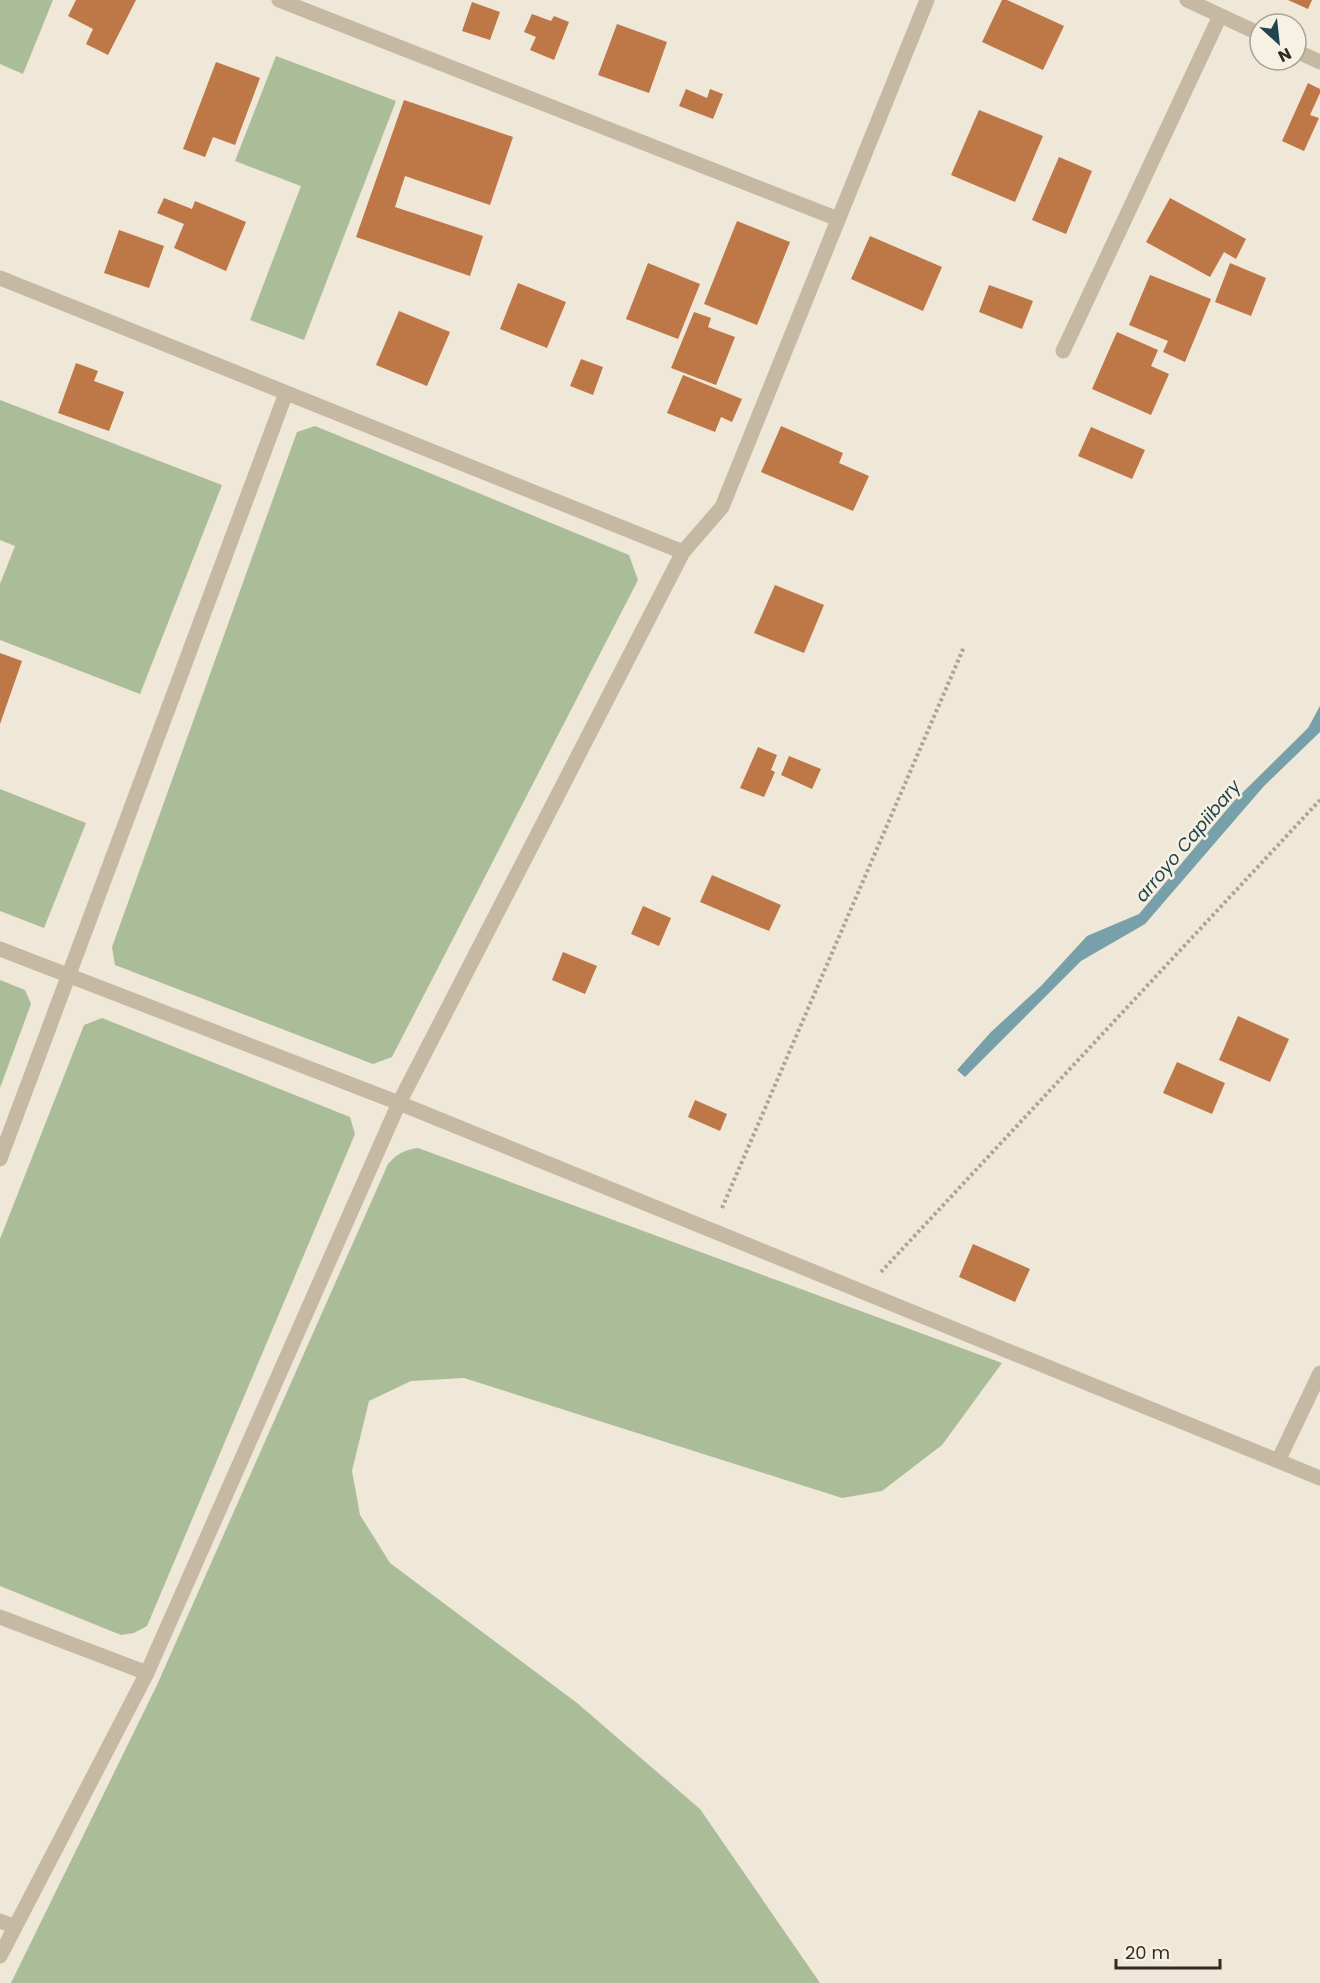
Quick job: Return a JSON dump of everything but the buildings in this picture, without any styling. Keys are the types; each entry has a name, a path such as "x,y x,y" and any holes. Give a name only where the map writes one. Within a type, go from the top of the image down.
{"street":[{"path":"279,0 838,219"},
{"path":"0,1956 147,1673 399,1103 683,552 722,507 927,0"},
{"path":"1187,0 1248,29"},
{"path":"1063,351 1220,16"},
{"path":"0,278 683,552"},
{"path":"0,1159 286,393"},
{"path":"0,949 399,1103 1320,1478"},
{"path":"1278,1461 1320,1373"},
{"path":"0,1617 147,1673"},
{"path":"0,1921 15,1927"}],"path":[{"path":"712,1231 964,647"},
{"path":"862,1292 1320,800"}],"green space":[{"path":"0,0 53,0 23,74 0,64"},
{"path":"276,56 396,101 304,340 250,320 301,186 235,161"},
{"path":"0,400 222,485 140,694 0,640 0,584 15,546 0,540"},
{"path":"315,426 629,555 638,580 392,1057 373,1064 115,965 112,947 297,432"},
{"path":"0,789 86,823 44,928 0,911"},
{"path":"0,980 25,990 31,1004 0,1088"},
{"path":"102,1018 350,1117 355,1134 147,1626 134,1633 121,1635 0,1586 0,1239 84,1025"},
{"path":"418,1148 1002,1363 942,1445 882,1491 842,1498 464,1378 411,1381 369,1401 352,1471 360,1515 390,1563 577,1703 700,1809 820,1983 11,1983 157,1685 388,1164 401,1153"}],"water":[{"path":"1320,706 1320,732 1264,786 1145,924 1081,961 965,1077 957,1070 991,1032 1041,986 1087,936 1139,914 1234,801 1308,728"}],"water label":[{"name":"arroyo Capiibary","path":"1188,841"}]}
